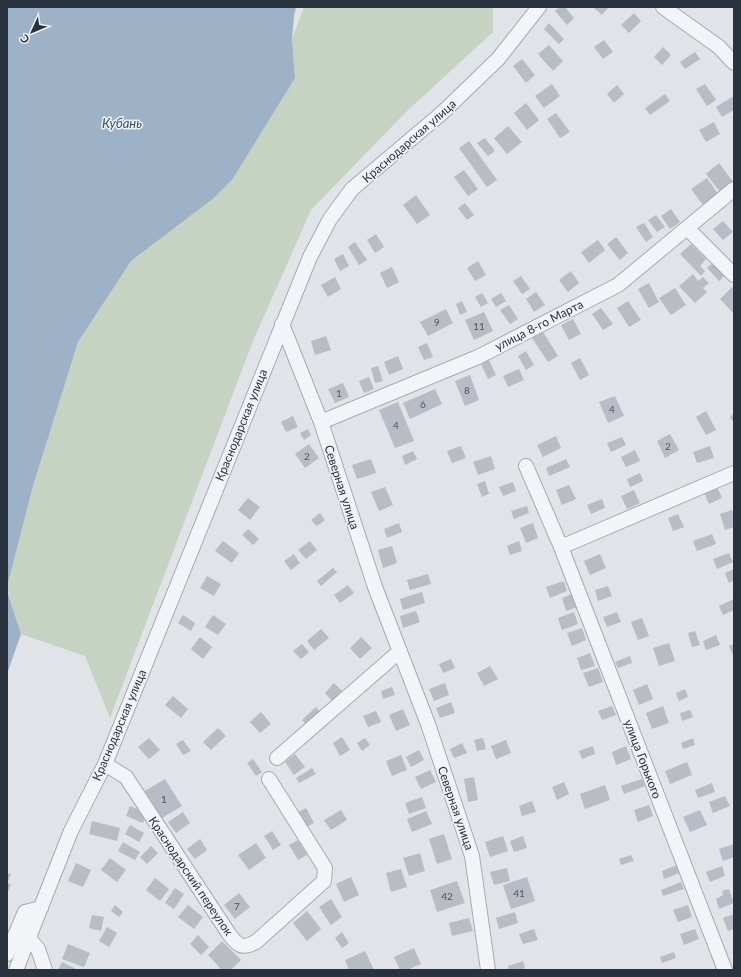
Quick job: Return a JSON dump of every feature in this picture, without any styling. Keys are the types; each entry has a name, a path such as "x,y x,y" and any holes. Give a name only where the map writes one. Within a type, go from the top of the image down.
{"street":[{"name":"Краснодарская улица","path":"16,970 70,831 104,764 282,324 310,257 330,219 352,189 442,113 498,59 539,7"},
{"path":"663,7 719,47 734,63"},
{"name":"улица 8-го Марта","path":"321,422 478,357 618,284 734,189"},
{"path":"687,228 734,274"},
{"name":"Северная улица","path":"282,324 321,422 375,587 428,724 472,856 488,970"},
{"name":"улица Горького","path":"526,466 561,547 725,970"},
{"path":"561,547 734,474"},
{"path":"277,758 400,652"},
{"name":"Краснодарский переулок","path":"104,764 126,777 228,934 236,942 243,946 250,946 257,941 324,881 325,868 269,779"},
{"path":"7,954 25,912 41,908"},
{"path":"29,938 38,949 45,970"}],"green space":[{"path":"304,7 493,7 493,32 405,113 311,210 253,341 110,718 85,656 21,634 7,587 33,486 78,342 131,261 214,198 232,180 295,78 292,39"}],"water":[{"name":"Кубань","path":"7,7 296,7 292,39 295,78 232,180 214,198 131,261 78,342 33,486 7,587"},
{"path":"7,590 21,634 7,674"}],"building":[{"path":"560,7 565,7 574,18 567,25 555,11"},
{"path":"593,7 609,7 602,15"},
{"path":"634,13 641,21 629,33 621,25"},
{"path":"549,23 564,39 559,44 544,29"},
{"path":"604,40 613,52 603,59 594,47"},
{"path":"549,45 563,61 553,71 538,54"},
{"path":"663,47 671,55 662,65 654,57"},
{"path":"695,52 700,59 685,69 680,62"},
{"path":"522,59 535,75 526,83 513,66"},
{"path":"552,84 560,96 544,108 535,96"},
{"path":"705,84 716,100 707,106 696,89"},
{"path":"617,85 624,94 614,103 607,94"},
{"path":"665,94 670,101 650,115 645,108"},
{"path":"734,96 734,110 722,117 716,107"},
{"path":"526,103 539,120 527,130 514,113"},
{"path":"556,113 570,132 560,138 547,119"},
{"path":"714,122 720,134 706,142 699,130"},
{"path":"508,126 522,142 507,154 494,138"},
{"path":"485,138 495,151 488,156 477,143"},
{"path":"469,141 497,180 487,187 459,148"},
{"path":"719,163 734,183 721,193 706,174"},
{"path":"464,170 478,189 468,196 454,177"},
{"path":"707,178 718,194 703,205 691,189"},
{"path":"416,195 430,215 417,224 403,205"},
{"path":"465,203 474,215 467,220 458,208"},
{"path":"671,209 680,222 670,229 661,216"},
{"path":"656,215 665,227 657,232 648,220"},
{"path":"723,221 733,232 723,240 713,229"},
{"path":"644,223 653,237 646,242 636,227"},
{"path":"376,234 384,247 375,253 367,240"},
{"path":"616,237 628,253 620,260 607,244"},
{"path":"598,240 605,250 589,263 581,252"},
{"path":"355,242 367,260 359,265 348,247"},
{"path":"691,244 706,259 700,266 705,271 701,276 680,254"},
{"path":"343,254 349,266 340,271 334,259"},
{"path":"478,261 486,275 475,281 467,268"},
{"path":"714,262 725,275 719,281 707,268"},
{"path":"392,267 399,282 387,288 380,273"},
{"path":"571,271 579,283 568,292 559,280"},
{"path":"693,274 698,281 703,277 709,283 703,288 707,292 695,303 679,286"},
{"path":"521,276 530,289 522,294 513,281"},
{"path":"335,277 341,289 328,297 321,285"},
{"path":"649,283 659,302 649,308 638,289"},
{"path":"732,287 734,289 734,314 720,299"},
{"path":"675,288 686,305 671,315 659,298"},
{"path":"536,292 545,305 534,312 526,299"},
{"path":"482,293 488,303 481,307 475,297"},
{"path":"501,293 506,301 496,307 491,299"},
{"path":"462,301 467,312 460,315 456,304"},
{"path":"628,301 641,320 629,327 617,308"},
{"path":"509,305 518,319 510,324 500,310"},
{"path":"601,308 613,324 603,330 592,314"},
{"path":"446,309 453,323 428,336 420,322"},
{"path":"484,312 493,331 474,340 465,320"},
{"path":"573,319 581,334 569,340 561,325"},
{"path":"543,332 558,356 548,362 532,338"},
{"path":"326,336 331,350 315,355 311,341"},
{"path":"427,343 433,357 424,360 418,347"},
{"path":"526,351 534,365 526,370 518,356"},
{"path":"398,356 403,369 389,375 384,362"},
{"path":"488,358 496,375 488,379 480,362"},
{"path":"580,358 589,375 580,380 571,363"},
{"path":"378,366 383,381 375,383 371,368"},
{"path":"519,369 524,380 508,387 503,376"},
{"path":"470,375 479,400 465,406 455,381"},
{"path":"369,377 374,389 364,393 359,381"},
{"path":"343,383 349,397 335,403 328,389"},
{"path":"435,389 442,404 410,419 403,403"},
{"path":"615,396 624,416 608,423 599,402"},
{"path":"398,402 414,441 395,448 379,410"},
{"path":"706,411 716,430 706,435 696,417"},
{"path":"734,414 734,423 730,417"},
{"path":"293,416 298,427 286,432 281,422"},
{"path":"308,429 311,435 304,440 300,433"},
{"path":"670,434 679,450 665,458 657,441"},
{"path":"556,436 561,448 543,457 537,445"},
{"path":"622,437 626,445 611,452 607,443"},
{"path":"309,444 319,458 305,468 295,454"},
{"path":"461,446 466,458 452,463 447,451"},
{"path":"710,446 714,458 697,463 693,452"},
{"path":"635,450 640,461 626,467 621,457"},
{"path":"413,451 417,459 405,465 402,456"},
{"path":"491,456 495,469 478,475 473,462"},
{"path":"371,459 376,473 357,479 352,465"},
{"path":"566,459 570,467 549,476 546,468"},
{"path":"640,473 643,481 630,487 627,479"},
{"path":"485,481 489,494 482,497 477,484"},
{"path":"513,482 516,491 503,496 499,487"},
{"path":"569,485 576,499 562,505 556,490"},
{"path":"385,487 393,505 379,511 371,492"},
{"path":"717,487 722,498 709,504 704,492"},
{"path":"634,490 640,503 627,509 621,496"},
{"path":"248,498 260,507 250,520 238,510"},
{"path":"602,499 605,508 591,514 587,505"},
{"path":"527,506 529,513 514,519 511,511"},
{"path":"732,510 734,527 725,530 720,514"},
{"path":"320,513 325,520 317,526 311,520"},
{"path":"678,514 684,527 673,531 668,518"},
{"path":"399,523 402,532 387,538 384,529"},
{"path":"533,523 538,538 526,543 520,528"},
{"path":"248,529 259,539 253,545 242,535"},
{"path":"712,534 716,544 697,551 693,541"},
{"path":"223,541 239,553 232,563 215,551"},
{"path":"310,541 317,550 306,559 298,550"},
{"path":"519,541 522,551 510,555 507,546"},
{"path":"392,546 397,563 383,568 378,550"},
{"path":"729,553 733,562 717,569 713,559"},
{"path":"294,554 300,563 291,570 284,561"},
{"path":"600,554 606,568 590,575 584,561"},
{"path":"333,568 337,572 321,586 317,581"},
{"path":"734,569 734,580 729,583 725,573"},
{"path":"428,574 431,584 410,590 407,580"},
{"path":"207,576 221,584 214,596 200,588"},
{"path":"564,581 567,591 550,598 546,587"},
{"path":"348,585 354,593 340,603 334,595"},
{"path":"608,586 612,596 598,601 595,590"},
{"path":"422,592 425,603 403,610 400,599"},
{"path":"572,594 577,607 566,611 562,598"},
{"path":"734,599 734,610 723,615 719,606"},
{"path":"416,611 420,622 403,628 400,616"},
{"path":"574,612 578,624 562,630 558,618"},
{"path":"617,612 621,622 607,627 603,617"},
{"path":"183,615 195,623 191,631 178,623"},
{"path":"213,615 226,624 218,635 205,627"},
{"path":"642,618 649,636 638,640 631,622"},
{"path":"582,628 586,640 572,646 567,633"},
{"path":"321,629 329,638 314,650 307,641"},
{"path":"695,631 700,645 692,647 688,633"},
{"path":"716,635 720,645 706,650 703,641"},
{"path":"200,637 212,647 203,659 191,649"},
{"path":"361,637 372,648 360,659 350,648"},
{"path":"669,643 675,661 659,666 653,648"},
{"path":"302,644 309,652 301,659 293,651"},
{"path":"734,644 734,658 729,646"},
{"path":"590,653 595,666 581,670 577,658"},
{"path":"630,656 632,663 618,668 615,662"},
{"path":"451,659 455,668 443,673 439,664"},
{"path":"490,666 498,679 484,686 477,673"},
{"path":"598,668 603,682 589,687 583,673"},
{"path":"334,683 343,692 333,702 325,693"},
{"path":"445,683 449,695 434,701 429,689"},
{"path":"647,684 653,699 639,705 633,690"},
{"path":"392,687 395,695 383,699 381,691"},
{"path":"685,689 688,697 679,701 676,693"},
{"path":"173,696 188,709 181,718 165,705"},
{"path":"451,702 455,713 440,718 436,708"},
{"path":"612,706 616,715 602,720 598,711"},
{"path":"663,706 669,723 652,729 646,713"},
{"path":"316,707 322,714 308,727 302,720"},
{"path":"403,709 410,725 396,731 389,715"},
{"path":"690,710 693,717 682,721 680,713"},
{"path":"376,711 381,722 368,727 363,716"},
{"path":"261,712 271,724 260,733 250,722"},
{"path":"218,728 226,736 211,750 203,742"},
{"path":"342,737 350,750 340,756 333,743"},
{"path":"149,738 160,750 149,759 138,747"},
{"path":"365,738 370,745 362,751 357,743"},
{"path":"483,738 486,749 477,751 474,740"},
{"path":"693,738 695,745 683,749 681,743"},
{"path":"183,740 191,751 183,755 176,744"},
{"path":"506,740 511,753 496,759 491,746"},
{"path":"462,743 467,753 454,758 450,749"},
{"path":"593,746 595,754 582,759 579,751"},
{"path":"626,746 631,759 616,765 612,752"},
{"path":"419,750 424,760 411,767 406,757"},
{"path":"295,754 305,767 294,775 285,762"},
{"path":"401,755 407,770 392,776 386,761"},
{"path":"253,759 262,772 256,776 247,763"},
{"path":"687,762 692,775 670,784 665,771"},
{"path":"312,768 316,774 299,783 296,778"},
{"path":"430,770 436,782 421,789 415,777"},
{"path":"474,777 478,800 468,802 464,779"},
{"path":"165,779 182,806 162,818 145,791"},
{"path":"642,779 645,786 624,794 621,786"},
{"path":"564,782 569,794 557,800 552,787"},
{"path":"712,783 715,792 698,798 695,790"},
{"path":"605,785 610,800 585,809 580,794"},
{"path":"725,796 730,806 713,813 709,802"},
{"path":"422,797 426,808 409,814 405,803"},
{"path":"532,801 536,812 522,816 519,806"},
{"path":"649,805 653,816 638,822 634,810"},
{"path":"130,806 147,813 143,823 126,816"},
{"path":"306,808 314,823 301,830 293,815"},
{"path":"341,810 347,820 331,830 324,820"},
{"path":"700,810 707,825 690,832 683,817"},
{"path":"426,811 432,824 412,832 407,819"},
{"path":"183,812 190,823 176,833 168,822"},
{"path":"92,821 120,828 117,841 89,834"},
{"path":"130,825 144,833 139,842 125,834"},
{"path":"272,831 281,845 273,850 264,836"},
{"path":"444,834 452,859 437,864 429,839"},
{"path":"503,836 508,851 490,857 485,842"},
{"path":"523,836 527,848 514,852 510,841"},
{"path":"200,839 207,850 195,859 187,849"},
{"path":"298,840 307,855 298,860 289,845"},
{"path":"123,842 140,852 135,860 118,851"},
{"path":"256,843 266,858 249,870 238,855"},
{"path":"734,844 734,857 723,861 719,849"},
{"path":"151,846 158,853 147,864 140,857"},
{"path":"420,853 425,871 409,876 403,858"},
{"path":"631,855 634,861 621,865 619,859"},
{"path":"110,858 126,870 117,882 101,870"},
{"path":"76,863 91,870 83,887 68,881"},
{"path":"677,865 680,873 664,879 662,871"},
{"path":"722,866 725,876 710,882 706,872"},
{"path":"507,868 510,881 494,885 490,872"},
{"path":"401,869 407,887 391,892 386,873"},
{"path":"7,873 11,874 7,883"},
{"path":"351,877 359,895 344,902 336,884"},
{"path":"527,877 535,901 511,909 503,885"},
{"path":"155,878 169,889 160,901 146,890"},
{"path":"457,881 465,903 437,912 430,890"},
{"path":"681,882 684,889 663,896 661,890"},
{"path":"7,883 11,884 7,894"},
{"path":"175,888 184,894 174,909 165,903"},
{"path":"729,889 734,903 719,909 716,899 723,895 722,891"},
{"path":"239,893 250,907 235,919 224,905"},
{"path":"331,899 342,917 331,925 319,907"},
{"path":"115,905 123,912 119,917 111,911"},
{"path":"188,905 203,917 194,929 178,917"},
{"path":"688,905 692,917 678,922 673,910"},
{"path":"307,911 321,929 307,941 293,923"},
{"path":"515,912 518,923 499,929 496,918"},
{"path":"734,914 734,929 728,931 723,918"},
{"path":"92,915 104,917 101,931 89,928"},
{"path":"469,918 473,931 452,936 449,923"},
{"path":"107,927 117,933 109,947 99,941"},
{"path":"534,929 538,940 523,944 519,934"},
{"path":"695,929 699,939 684,945 680,934"},
{"path":"342,932 349,943 342,948 335,938"},
{"path":"198,935 209,947 201,955 190,944"},
{"path":"222,941 241,960 231,970 222,970 208,955"},
{"path":"68,944 90,953 84,967 62,959"},
{"path":"414,948 421,964 407,970 400,970 394,957"},
{"path":"365,951 374,970 349,970 345,960"},
{"path":"674,952 676,958 662,963 660,957"},
{"path":"523,961 525,968 509,970 508,966"},
{"path":"62,962 78,970 58,970"}]}
